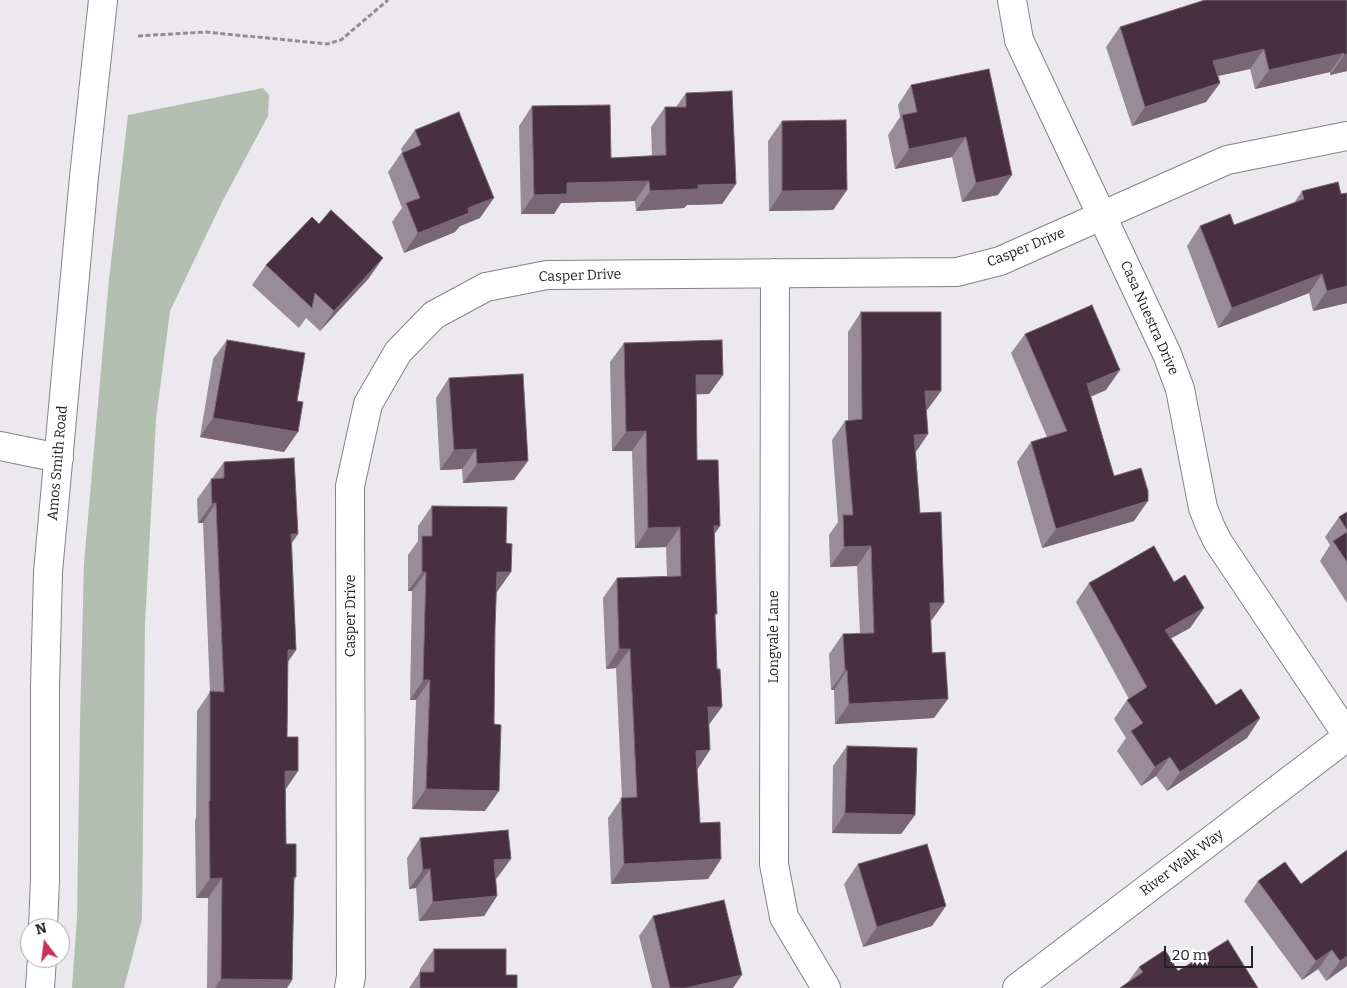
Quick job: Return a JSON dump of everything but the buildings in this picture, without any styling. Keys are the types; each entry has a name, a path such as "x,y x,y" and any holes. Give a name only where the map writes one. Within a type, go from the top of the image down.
{"street":[{"name":"Amos Smith Road","path":"43,918 45,687 48,582 84,177 103,0"},
{"name":"Casa Nuestra Drive","path":"1012,0 1019,40 1167,354 1180,389 1204,508 1218,542 1347,736"},
{"name":"Casper Drive","path":"350,988 350,486 368,404 398,352 434,315 486,287 547,275 957,272 1000,261 1227,160 1347,136"},
{"name":"Longvale Lane","path":"775,273 774,864 784,917 826,988"},
{"path":"0,446 59,458"},
{"name":"River Walk Way","path":"1017,988 1347,736"},
{"path":"40,988 41,968"}],"path":[{"path":"138,36 206,32 327,44 341,40 388,0"}],"green space":[{"path":"263,88 269,95 268,116 222,202 170,311 156,419 145,625 142,919 124,988 72,988 77,917 84,563 109,279 128,115"}]}
